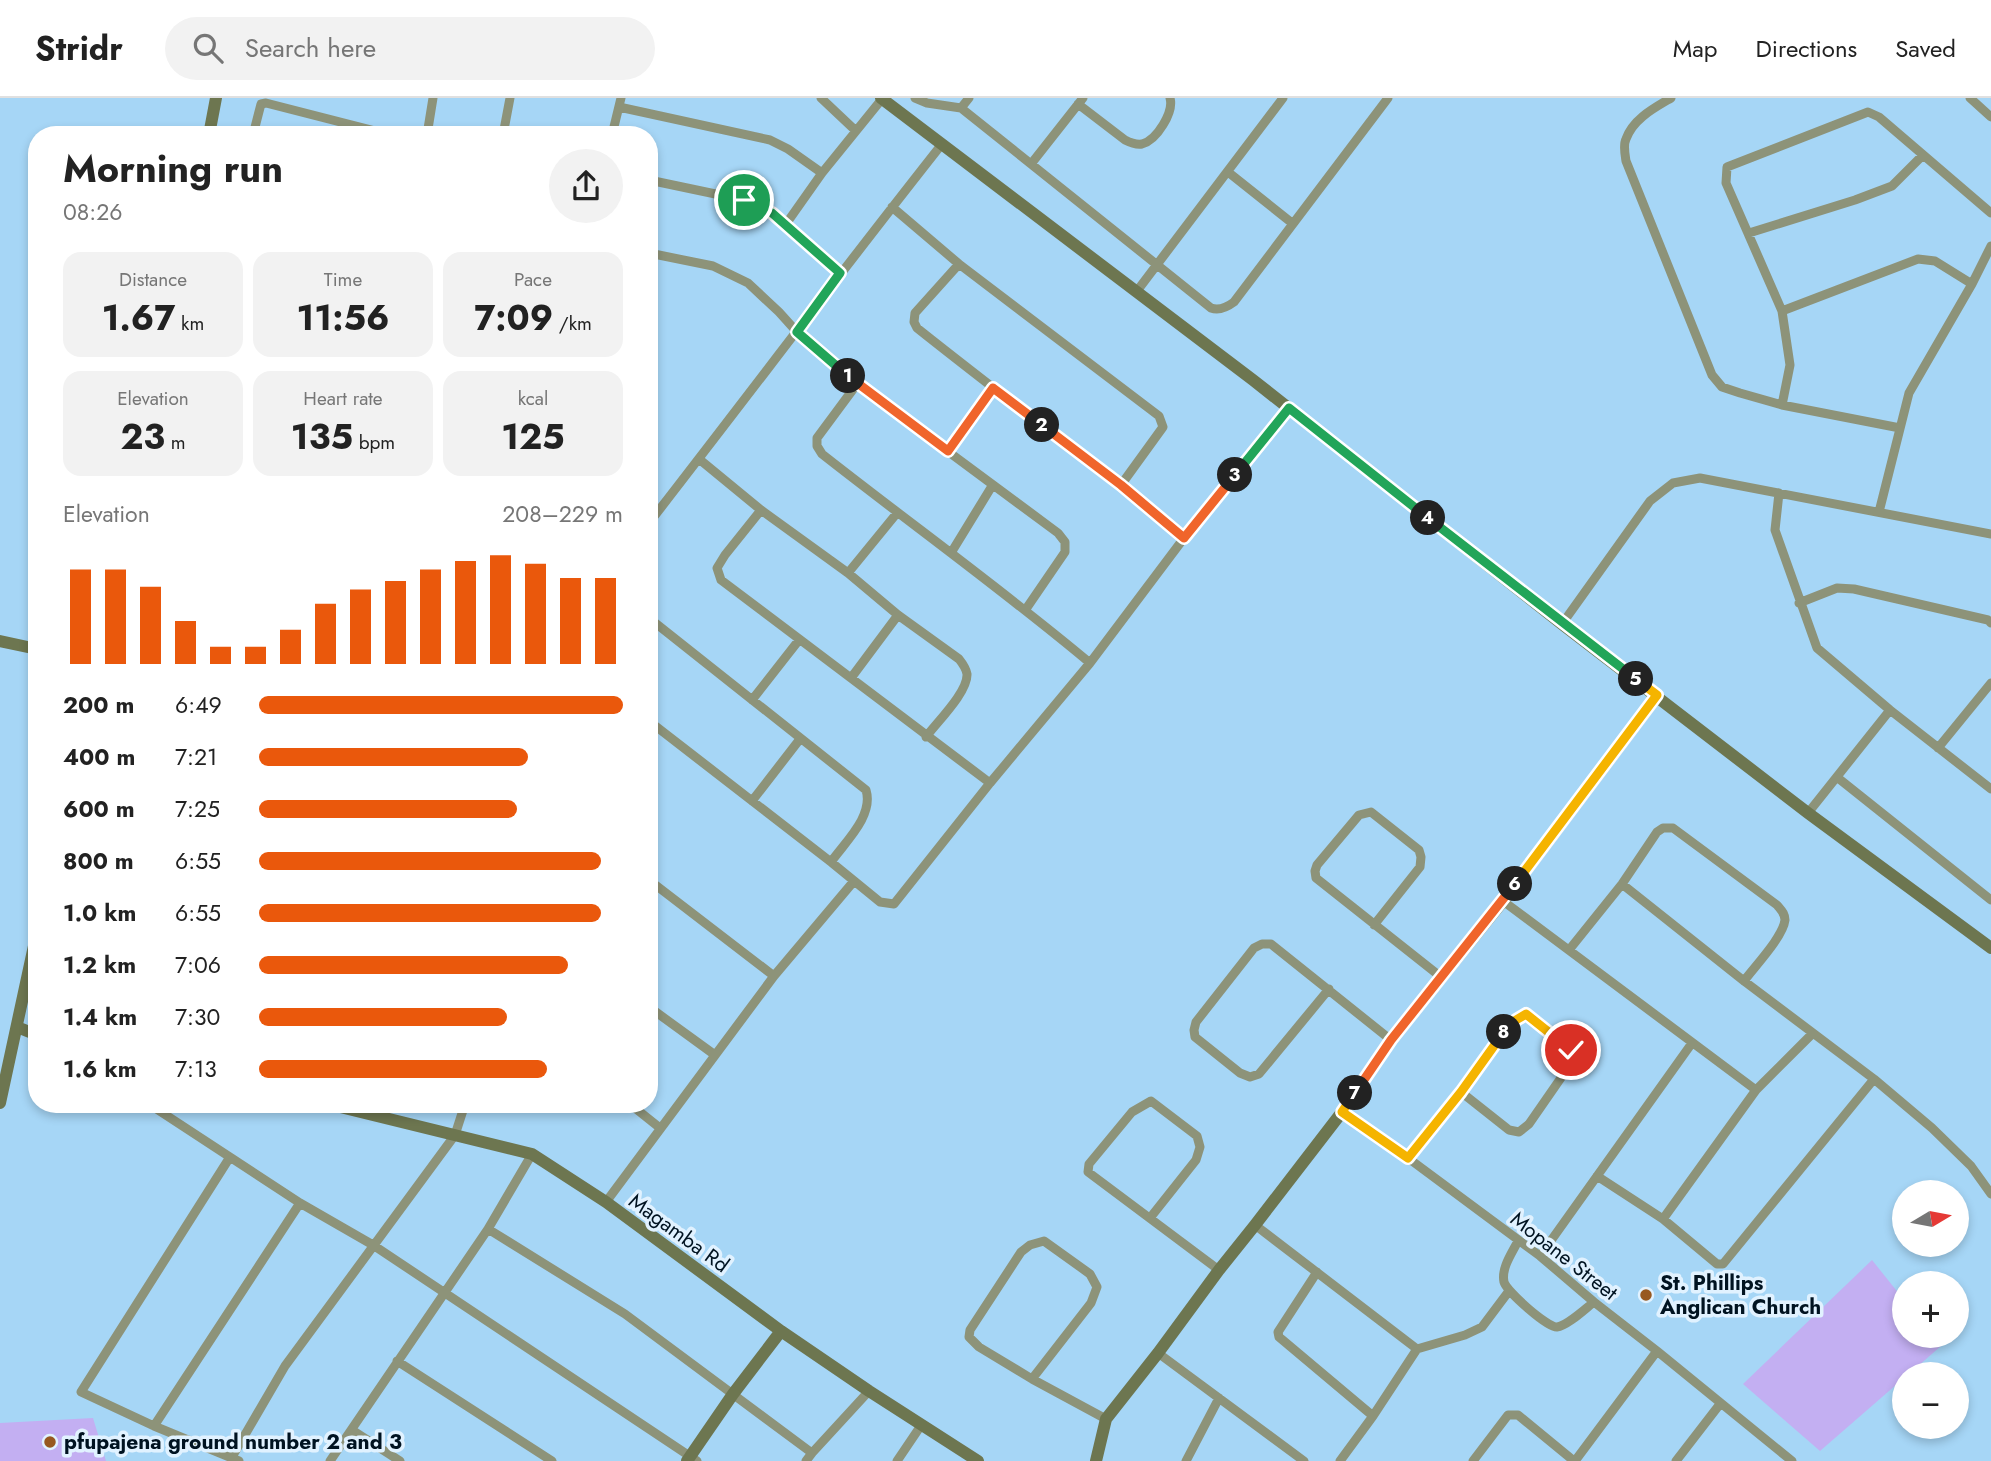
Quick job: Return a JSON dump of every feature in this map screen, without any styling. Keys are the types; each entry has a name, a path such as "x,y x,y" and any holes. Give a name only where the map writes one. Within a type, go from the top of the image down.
{"street":[{"path":"211,126 216,98"},
{"path":"428,126 433,98"},
{"path":"505,126 510,98"},
{"path":"821,98 856,131"},
{"path":"915,98 927,103 961,108 1210,308 1216,310 1234,302 1388,98"},
{"path":"961,108 969,98"},
{"path":"1031,164 1081,101 1125,140 1140,144 1153,137 1168,118 1171,111 1170,98"},
{"path":"1137,292 1283,98"},
{"path":"1671,98 1646,113 1634,126 1625,141 1626,162 1712,375 1722,387 1782,405 1900,428"},
{"path":"1970,98 1991,117"},
{"path":"786,224 822,173 882,99 1289,408 1562,624 1808,813 1991,948"},
{"path":"614,126 620,102 770,140 822,173"},
{"path":"255,126 261,104 266,103 347,126"},
{"path":"1782,405 1790,365 1782,311 1726,183 1727,167 1868,112 1879,117 1991,213"},
{"path":"658,511 942,144"},
{"path":"1749,233 1892,186 1923,155"},
{"path":"1228,172 1292,223"},
{"path":"658,182 744,200 766,209 840,273"},
{"path":"892,207 959,264 1159,416 1163,427 1121,485"},
{"path":"1879,512 1909,393 1991,246"},
{"path":"658,255 713,266 748,284 797,332 857,384 1058,533 1065,542 1065,552 1026,609"},
{"path":"1782,311 1918,258 1936,261 1972,284"},
{"path":"959,264 915,313 914,322 917,328 1121,485 1184,538"},
{"path":"857,384 817,438 817,446 822,453 897,513 1026,609 1090,663"},
{"path":"948,451 993,388"},
{"path":"658,728 880,902 894,904 1090,663 1184,538 1289,408"},
{"path":"699,459 761,510 959,659 967,676 965,687 926,737"},
{"path":"1562,624 1650,501 1673,483 1700,478 1991,534"},
{"path":"951,553 992,486"},
{"path":"1779,493 1775,530 1817,648 1889,710 1991,789"},
{"path":"761,510 724,555 717,568 721,580 990,783"},
{"path":"848,573 897,513"},
{"path":"1799,603 1837,588 1854,589 1991,622"},
{"path":"852,678 898,615"},
{"path":"658,625 866,790 869,800 865,815 831,862"},
{"path":"752,700 799,640"},
{"path":"0,641 28,647"},
{"path":"1938,748 1991,684"},
{"path":"1096,1461 1106,1419 1342,1112 1391,1040 1503,901 1657,695"},
{"path":"1808,813 1889,710"},
{"path":"752,802 800,739"},
{"path":"1838,778 1991,900"},
{"path":"1374,925 1420,867 1421,857 1419,850 1371,812 1359,816 1317,865 1317,878 1374,925 1441,977"},
{"path":"1569,950 1622,884 1657,832 1663,828 1673,828 1784,913 1781,932 1744,981"},
{"path":"606,1202 774,976 854,881"},
{"path":"1622,884 1874,1079 1932,1128 1971,1166 1991,1194"},
{"path":"658,887 774,976"},
{"path":"1503,901 1756,1090"},
{"path":"1329,989 1259,1074 1250,1077 1240,1073 1195,1037 1196,1022 1254,948 1271,944 1329,989 1391,1040"},
{"path":"0,1103 28,975"},
{"path":"658,1014 715,1055"},
{"path":"1408,1158 1516,1020 1526,1014 1571,1050 1572,1062 1567,1071 1529,1124 1519,1132 1509,1130 1461,1092"},
{"path":"17,1027 28,1031"},
{"path":"1663,1219 1756,1090 1813,1033"},
{"path":"1540,1256 1692,1043"},
{"path":"1597,1176 1663,1219 1717,1264 1723,1264 1874,1079"},
{"path":"1150,1218 1196,1160 1200,1147 1197,1136 1151,1101 1132,1112 1089,1164 1088,1172 1219,1270"},
{"name":"Mopane Street","path":"1342,1112 1540,1256 1792,1461"},
{"path":"163,1113 300,1203 373,1245 692,1460 733,1394 781,1331"},
{"name":"Magamba Rd","path":"366,1113 532,1154 606,1202 781,1331 978,1461"},
{"path":"230,1157 81,1392 236,1459 285,1366 455,1135 462,1113"},
{"path":"642,1113 660,1128"},
{"path":"330,1461 488,1229 532,1154"},
{"path":"155,1426 300,1203"},
{"path":"1255,1225 1417,1349"},
{"path":"488,1229 625,1314 733,1394 809,1457 869,1391"},
{"path":"1032,1379 1091,1303 1097,1287 1090,1274 1044,1241 1030,1245 1021,1252 970,1329 969,1336 979,1347 1032,1379 1106,1419"},
{"path":"1518,1241 1504,1270 1504,1283 1509,1291 1550,1326 1555,1328 1564,1325 1594,1302"},
{"path":"1317,1272 1278,1332 1279,1337 1373,1416"},
{"path":"1340,1461 1417,1349 1465,1335 1482,1327 1509,1291"},
{"path":"1473,1461 1508,1415 1518,1415 1575,1461 1657,1351"},
{"path":"1158,1353 1304,1461"},
{"path":"397,1361 552,1461"},
{"path":"1186,1461 1219,1398"},
{"path":"1676,1461 1720,1404"},
{"path":"897,1461 922,1424"},
{"path":"352,1430 400,1461"}],"shaded area":[{"path":"1872,1260 1892,1285 1892,1348 1939,1348 1923,1362 1892,1362 1892,1388 1820,1451 1743,1384"},
{"name":"pfupajena ground number 2 and 3","path":"93,1418 106,1461 0,1461 0,1423"}],"place":[{"name":"St. Phillips Anglican Church","path":"1646,1295"},
{"name":"pfupajena ground number 2 and 3","path":"50,1442"}],"route":[{"path":"744,200 772,213 840,273 797,332 857,384 948,451 993,388 1121,485 1184,538 1289,408 1562,624 1657,695 1503,901 1391,1040 1342,1112 1408,1158 1516,1020 1526,1014 1571,1050"}]}
